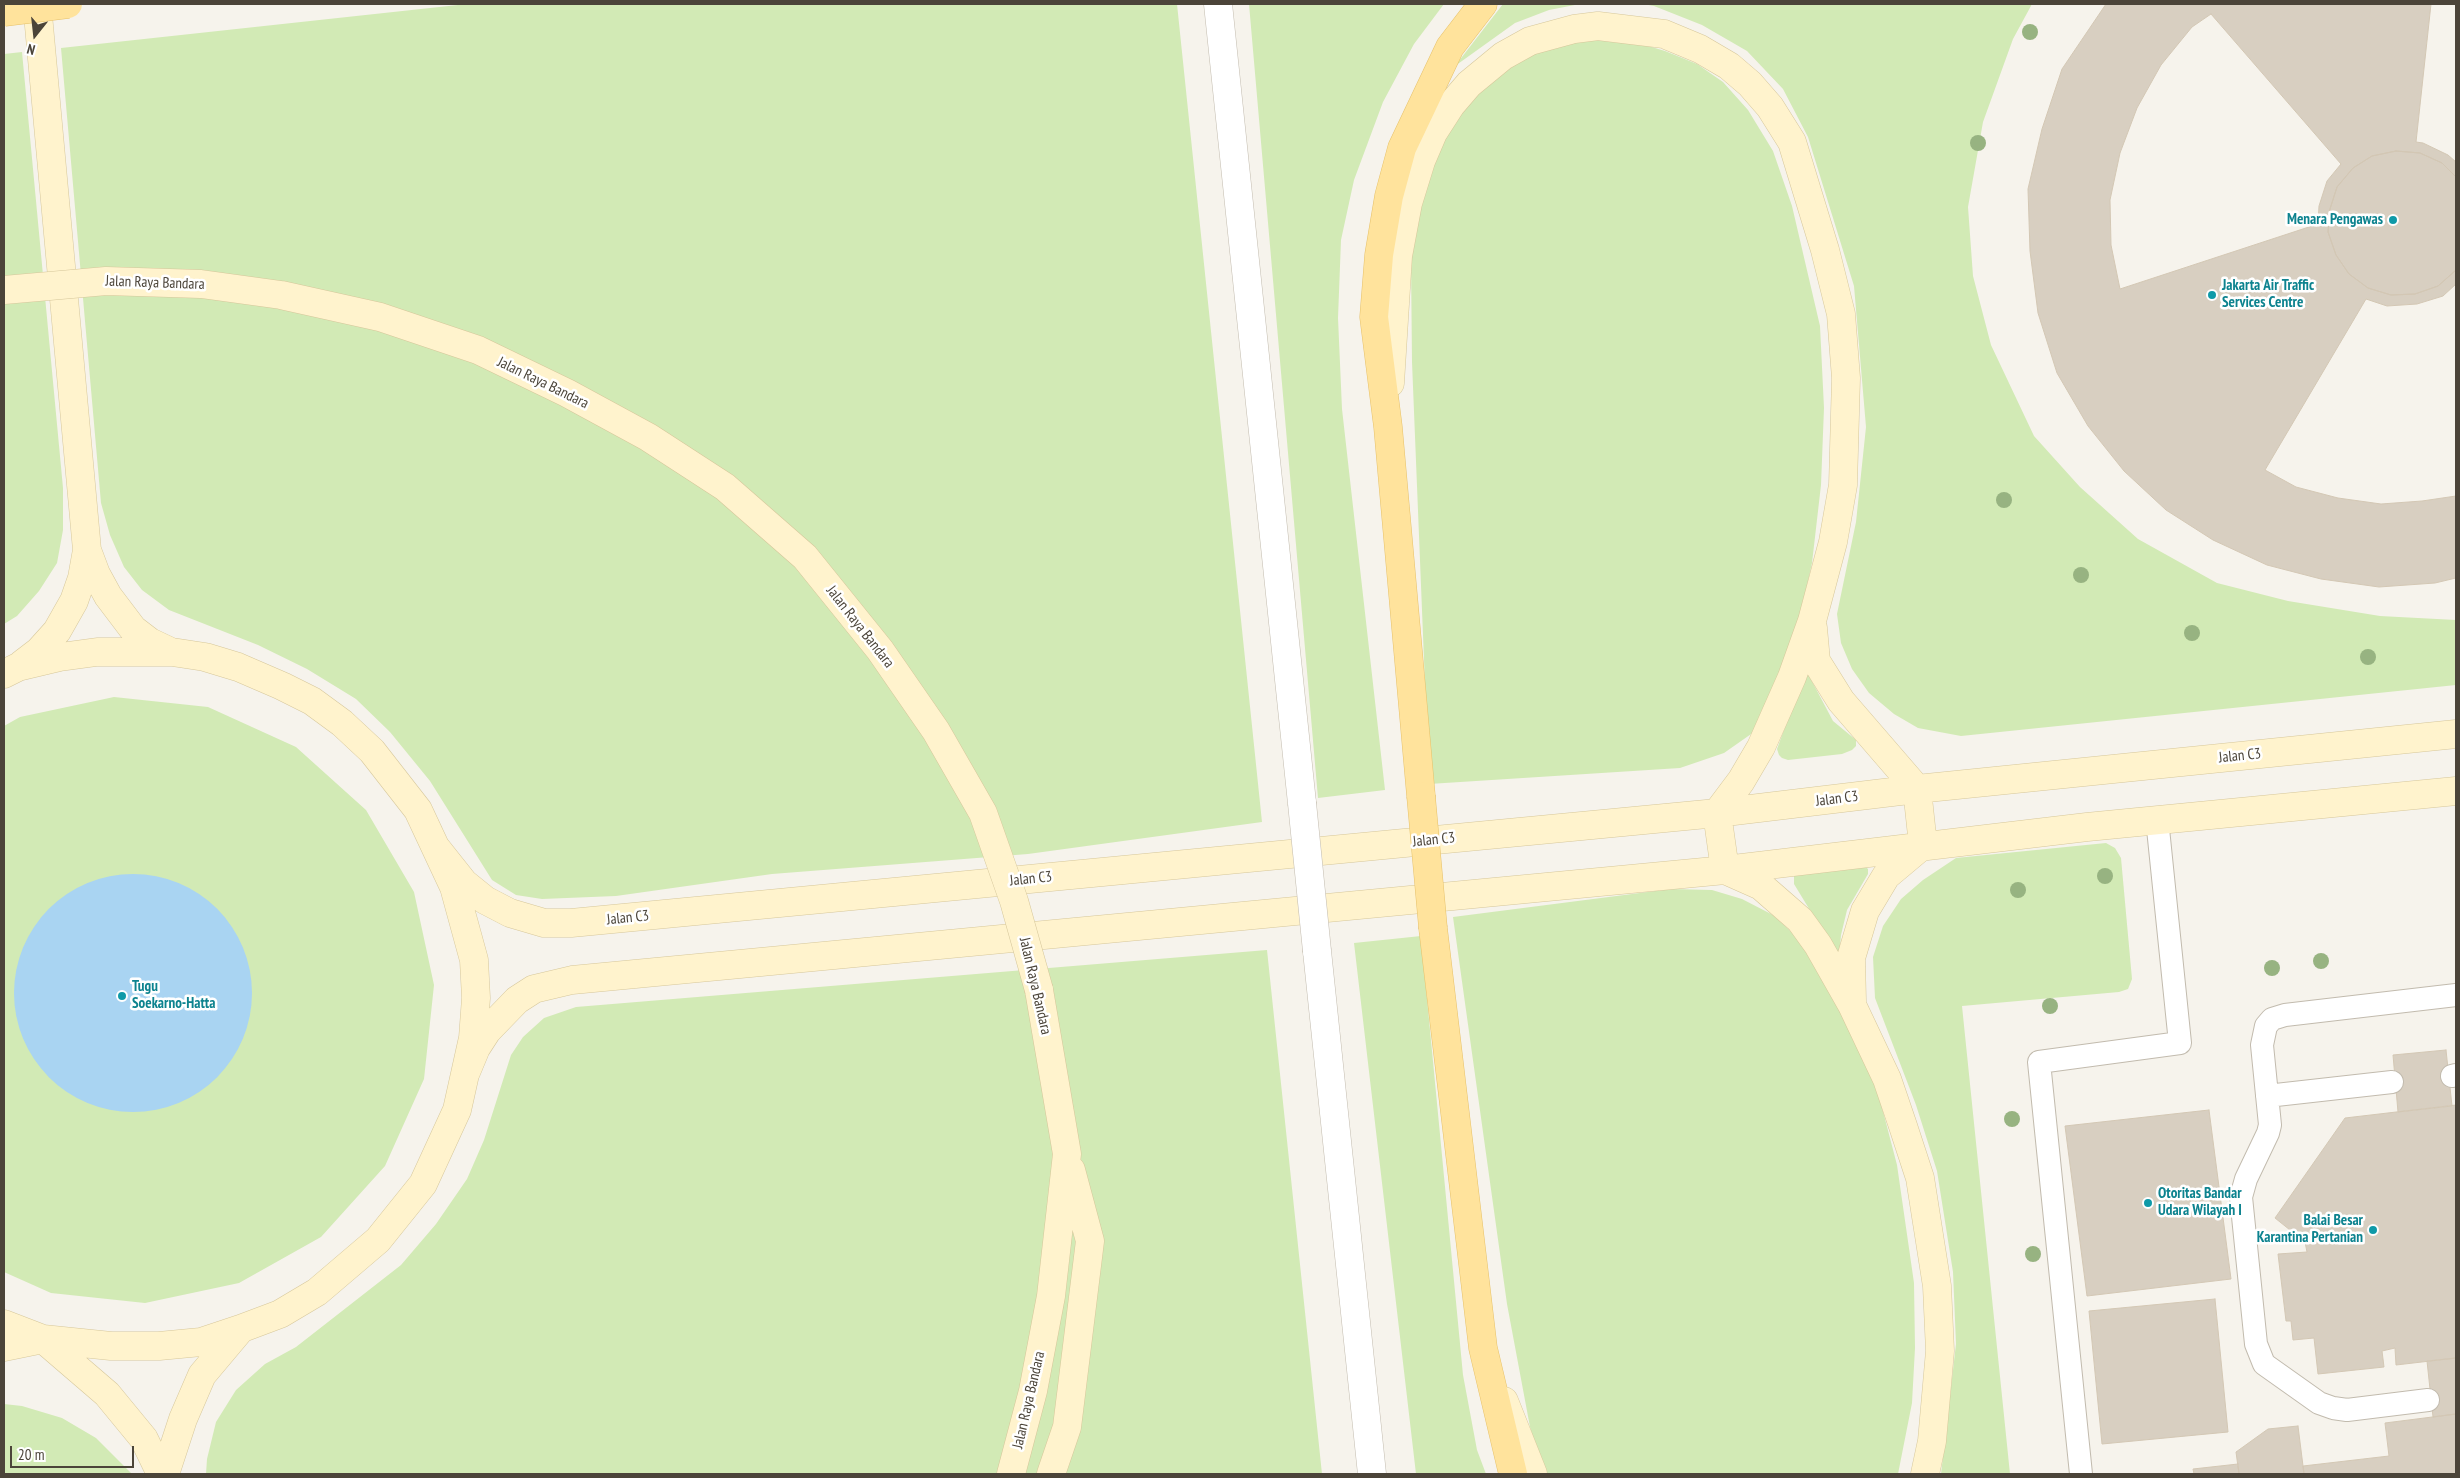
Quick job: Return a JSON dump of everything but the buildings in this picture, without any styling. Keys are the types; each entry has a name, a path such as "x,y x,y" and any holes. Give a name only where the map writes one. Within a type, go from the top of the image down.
{"main road":[{"path":"4,12 72,4"},
{"path":"1483,4 1450,47 1402,148 1389,196 1379,255 1374,317 1388,427 1433,928 1483,1348 1513,1474"}],"street":[{"path":"9,669 39,651 57,630 74,601 82,578 87,550 38,4"},
{"path":"1218,4 1372,1474"},
{"path":"1388,427 1394,292 1398,256 1408,203 1424,154 1434,133 1457,98 1469,84 1503,56 1530,41 1574,29 1598,26 1630,28 1664,34 1700,49 1729,66 1750,84 1770,106 1792,142 1825,250 1841,314 1846,378 1844,485 1833,542 1812,621 1792,677 1761,747 1742,781 1718,812 1725,870"},
{"name":"Jalan Raya Bandara","path":"4,290 106,281 201,284 281,295 380,317 478,350 567,393 648,438 725,487 805,556 880,650 936,731 983,813 1014,901 1039,990 1067,1154 1051,1296 1033,1392 1011,1474"},
{"path":"87,550 96,574 108,596 133,629 150,642 172,652"},
{"path":"1812,621 1816,661 1841,701 1917,789 1923,845"},
{"path":"9,669 60,657 98,652 172,652 205,657 282,686 312,702 342,723 372,751 418,810 454,887 474,960 474,1018 466,1072"},
{"name":"Jalan C3","path":"437,849 464,883 485,900 510,913 544,922 571,923 1718,812 1917,789 2456,734"},
{"path":"4,1324 43,1339 111,1346 159,1346 201,1342 280,1314 317,1292 378,1240 423,1184 453,1118 466,1072 476,1048 487,1031 517,1000 534,990 572,980 1725,870 1923,845 2157,819 2454,793"},
{"path":"1852,1005 1851,958 1864,911 1886,876 1923,845"},
{"path":"1725,870 1761,886 1800,920 1818,945 1852,1005 1892,1095 1920,1178 1937,1286 1940,1350 1932,1442 1925,1474"},
{"path":"1051,1474 1067,1427 1090,1241 1067,1154"},
{"path":"163,1474 183,1419 202,1375 240,1329"},
{"path":"4,1347 43,1339"},
{"path":"43,1339 107,1394 144,1439 163,1474"},
{"path":"1483,1348 1533,1474"}],"lane":[{"path":"2081,1474 2039,1062 2180,1043 2157,819"},
{"path":"2428,1400 2347,1410 2333,1408 2318,1403 2271,1371 2258,1355 2241,1197 2246,1179 2268,1133 2267,1096 2262,1045 2266,1026 2278,1016 2456,995"},
{"path":"2267,1096 2392,1082"}],"green space":[{"path":"467,4 1177,4 1262,822 1028,854 772,874 616,896 542,899 516,895 492,880 430,781 390,732 356,699 307,669 258,645 169,610 142,590 124,567 110,535 101,503 61,48"},
{"path":"1249,4 1444,4 1414,44 1383,102 1354,180 1341,240 1338,318 1342,409 1385,790 1318,798"},
{"path":"1503,4 1580,4 1549,10 1515,23 1455,66"},
{"path":"1643,4 2032,4 2013,39 1983,122 1968,207 1973,276 1991,345 2034,436 2080,487 2138,539 2217,583 2288,601 2380,616 2456,620 2456,685 1961,736 1918,728 1894,714 1869,693 1852,669 1841,643 1837,614 1856,522 1866,427 1854,286 1808,137 1783,89 1747,51 1702,25 1654,6"},
{"path":"1579,39 1635,42 1665,51 1697,64 1723,82 1748,110 1773,151 1792,206 1820,326 1824,408 1821,485 1812,563 1795,640 1754,732 1724,753 1680,768 1429,784 1412,362 1411,262 1418,201 1436,149 1461,108 1518,60 1549,47"},
{"path":"22,52 63,488 63,530 57,563 39,591 17,616 4,624 4,54"},
{"path":"1806,670 1833,721 1856,740 1856,746 1852,750 1842,754 1788,760 1779,755 1777,749"},
{"path":"114,697 208,707 296,747 366,810 414,892 434,985 424,1079 385,1166 321,1237 239,1283 145,1303 51,1293 4,1272 4,726 20,717"},
{"path":"2106,843 2115,848 2121,858 2132,979 2128,989 2119,992 1962,1006 2010,1474 1941,1474 1956,1344 1953,1272 1937,1171 1916,1105 1875,998 1873,957 1883,926 1901,899 1923,880 1956,858"},
{"path":"1863,864 1868,869 1868,874 1847,910 1841,935 1839,958 1794,884 1794,875"},
{"path":"1671,889 1712,890 1742,899 1773,915 1797,937 1852,1025 1879,1096 1897,1165 1914,1283 1915,1348 1912,1403 1898,1474 1543,1474 1530,1427 1507,1304 1453,917"},
{"path":"1421,936 1463,1375 1477,1450 1486,1474 1416,1474 1354,943"},
{"path":"1267,950 1322,1474 206,1474 207,1459 216,1422 236,1390 265,1364 296,1347 401,1265 436,1224 467,1179 484,1140 511,1055 523,1037 544,1018 576,1007"},
{"path":"4,1404 22,1406 62,1418 96,1438 132,1474 4,1474"}],"water":[{"path":"133,874 156,877 178,883 199,894 217,909 232,927 243,948 249,970 252,993 249,1016 243,1038 232,1059 217,1077 199,1092 178,1103 156,1109 133,1112 110,1109 88,1103 67,1092 49,1077 34,1059 23,1038 17,1016 14,993 17,970 23,948 34,927 49,909 67,894 88,883 110,877"}],"place":[{"name":"Menara Pengawas","path":"2393,220"},
{"name":"Jakarta Air Traffic Services Centre","path":"2212,295"},
{"name":"Tugu Soekarno-Hatta","path":"122,996"},
{"name":"Otoritas Bandar Udara Wilayah I","path":"2148,1203"},
{"name":"Balai Besar Karantina Pertanian","path":"2373,1230"}]}
